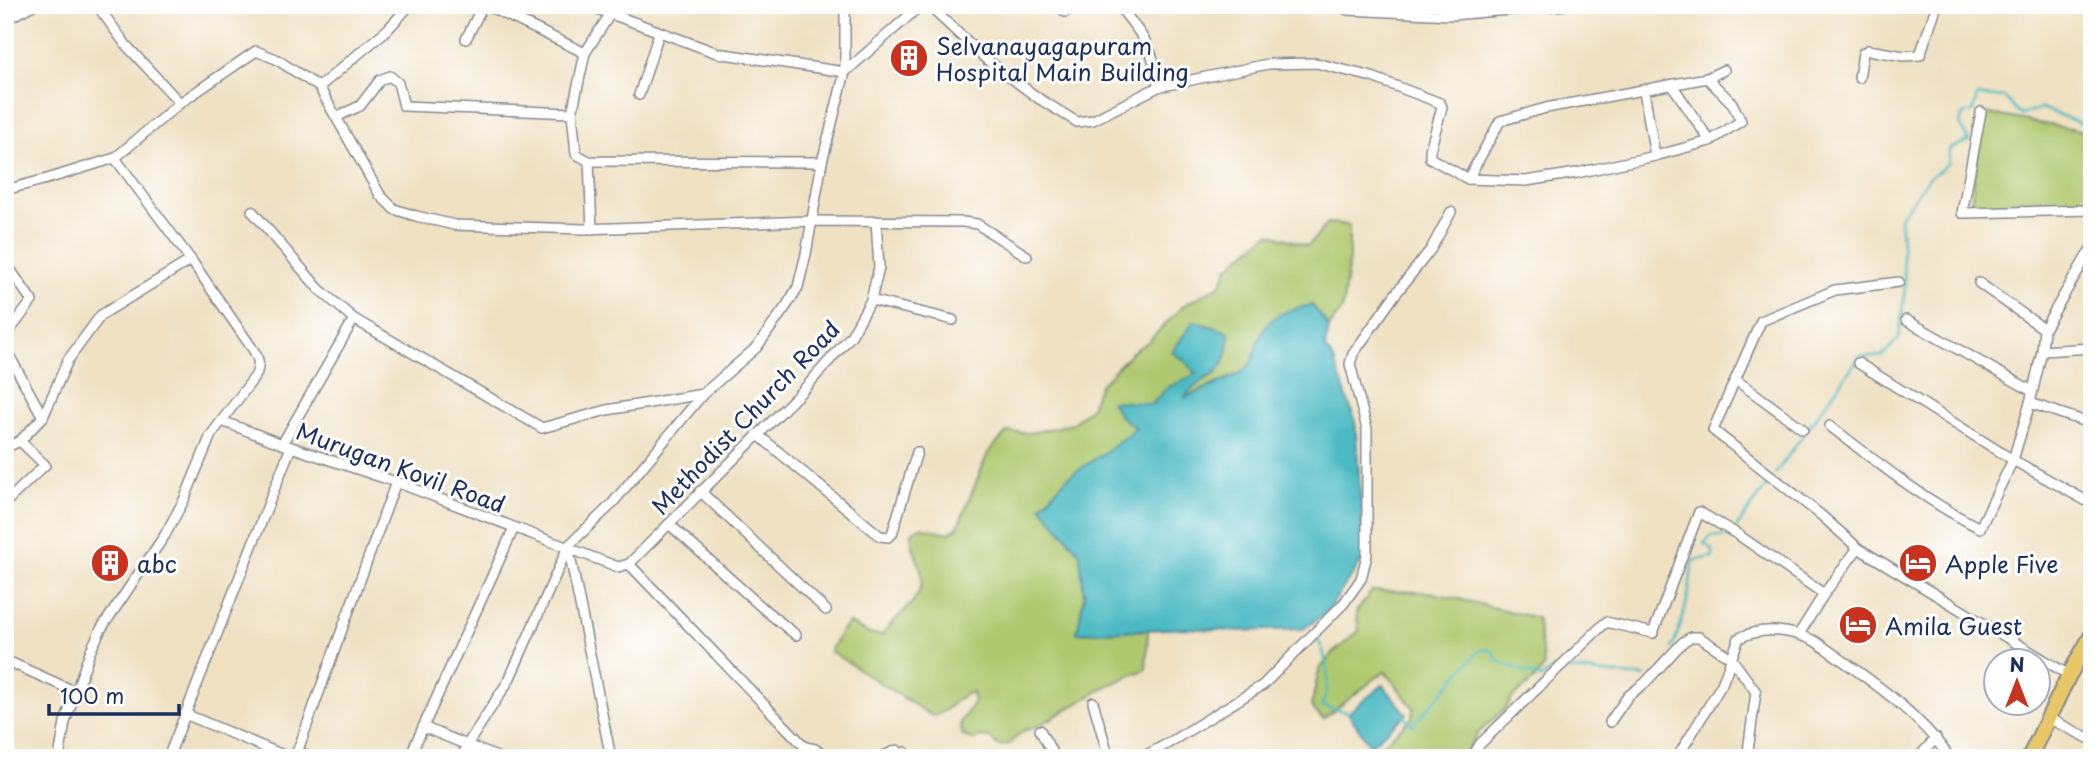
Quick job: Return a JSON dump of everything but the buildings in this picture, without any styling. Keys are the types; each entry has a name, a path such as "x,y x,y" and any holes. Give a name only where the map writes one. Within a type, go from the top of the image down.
{"main road":[{"path":"2052,710 2092,635"},
{"path":"2029,758 2048,718"}],"street":[{"path":"5,20 33,5"},
{"path":"97,5 126,45 180,103"},
{"path":"319,88 388,29 410,5"},
{"path":"466,39 485,5 502,9 585,54"},
{"path":"587,5 717,53 845,72 921,5"},
{"path":"616,5 585,54 572,113 576,154 589,161 822,162"},
{"path":"463,758 467,745 509,680 568,546 611,505 703,394 757,347 798,287 822,162 845,72 845,5"},
{"path":"928,5 986,60 1038,99 1077,122 1093,120 1158,87 1268,64 1316,63 1372,78 1440,103 1442,107 1430,158 1468,179 1525,181 1577,173 1710,141 1741,121 1732,103 1707,78"},
{"path":"1066,12 1077,5"},
{"path":"1118,5 1135,26 1154,58 1158,87"},
{"path":"1339,5 1348,10 1452,15 1565,5"},
{"path":"1859,78 1863,54 1868,50 1905,56 1920,55 1937,5"},
{"path":"639,95 659,33"},
{"path":"5,190 47,180 115,158 180,103 256,51 276,60 319,88 380,195 394,209 415,216 454,225 592,229 812,221 977,224 1027,256"},
{"path":"1468,179 1500,121 1546,108 1707,78 1724,70"},
{"path":"336,117 360,106 380,80 390,76 398,83 404,106 572,113"},
{"path":"1672,85 1710,141"},
{"path":"1644,91 1655,156"},
{"path":"1980,112 1962,213 2092,210"},
{"path":"58,758 65,722 101,629 184,500 211,435 256,375 259,366 258,358 191,260 115,158"},
{"path":"589,161 592,229"},
{"path":"252,211 319,289 354,318 542,428 607,410 703,394"},
{"path":"1141,758 1263,685 1344,603 1361,579 1367,555 1367,429 1350,364 1353,354 1431,249 1451,212"},
{"name":"Methodist Church Road","path":"629,564 806,387 851,336 871,300 879,267 876,222"},
{"path":"1830,426 1915,490 1948,512 1980,528 2013,460 2042,351 2043,329 2092,247"},
{"path":"5,448 20,441 43,417 68,359 101,315 191,260"},
{"path":"5,261 32,301 5,337"},
{"path":"1899,282 1835,290 1761,321 1713,430 1858,548 2069,675"},
{"path":"1979,283 2043,329"},
{"path":"871,300 953,320"},
{"path":"167,758 286,445 354,318"},
{"path":"1906,320 2032,391"},
{"path":"5,348 43,417"},
{"path":"2042,351 2092,348"},
{"path":"1858,363 2013,460 2092,504"},
{"path":"1736,380 1802,429"},
{"path":"2030,403 2092,424"},
{"name":"Murugan Kovil Road","path":"222,421 568,546"},
{"path":"757,434 880,536 888,537 892,534 917,452"},
{"path":"5,503 44,465 20,441"},
{"path":"294,755 396,482"},
{"path":"700,491 826,610"},
{"path":"1472,758 1480,744 1606,622 1653,633 1699,512 1733,531 1824,594"},
{"path":"669,524 796,635"},
{"path":"409,758 514,528"},
{"path":"568,546 618,567 629,564 805,747 815,749 828,758"},
{"path":"568,546 611,758"},
{"path":"1799,634 1858,548"},
{"path":"1677,758 1723,684 1739,638 1752,632 1774,631 1799,634 1815,640 1868,679 1937,738 1950,758"},
{"path":"1610,722 1629,696 1683,642 1691,637 1699,637 1731,658 1756,692 1746,758"},
{"path":"5,660 76,692"},
{"path":"1093,702 1110,758"},
{"path":"185,713 294,755 313,758"},
{"path":"2048,718 2092,740"},
{"path":"423,727 499,758"},
{"path":"1040,730 1055,758"},
{"path":"1918,758 1937,738"},
{"path":"879,758 903,753"}],"green space":[{"path":"1985,113 2092,133 2092,204 1970,206"},
{"path":"1328,223 1349,225 1349,259 1342,310 1329,327 1312,305 1256,348 1255,359 1241,373 1181,399 1197,384 1217,373 1186,362 1196,374 1167,388 1152,404 1119,415 1136,427 1111,448 1055,524 1080,553 1084,596 1078,633 1148,630 1146,669 1109,685 1040,725 1023,731 1009,744 999,746 990,738 973,740 962,735 960,723 974,702 972,692 932,716 830,651 841,631 849,623 869,634 882,635 909,606 920,590 922,581 912,544 912,532 920,527 949,533 958,527 988,453 1007,432 1030,433 1072,424 1091,407 1099,386 1132,352 1149,341 1183,306 1221,284 1228,267 1269,233 1308,246"},
{"path":"1372,591 1430,592 1537,618 1544,667 1533,681 1514,696 1505,709 1479,732 1462,758 1371,758 1370,756 1412,718 1414,709 1385,671 1323,719 1311,707 1319,670 1333,653 1359,631 1356,612"}],"water":[{"path":"1312,305 1329,327 1325,348 1334,360 1355,421 1363,527 1363,559 1326,613 1303,629 1234,631 1188,628 1077,633 1084,596 1080,553 1041,506 1067,478 1136,428 1119,415 1111,401 1152,404 1167,388 1196,374 1172,352 1194,321 1229,332 1228,348 1221,367 1184,398 1239,374 1254,358 1260,337 1270,321 1276,316"},
{"path":"1383,685 1407,714 1370,745 1348,713"}],"waterway":[{"path":"1775,474 1860,356 1882,356 1899,338 1905,288 1900,217 1929,178 1949,163 1949,149 1969,141 1960,124 1963,114 1973,112 1977,96 2004,97 2021,115 2042,108 2092,127"},
{"path":"1736,528 1771,480"},
{"path":"1672,648 1686,605 1692,561 1713,557 1713,550 1704,543 1712,536 1730,537 1732,534"},
{"path":"1316,636 1323,652 1328,680 1321,706 1351,713"},
{"path":"1402,715 1413,725 1480,650 1492,650 1498,661 1541,678 1554,668"},
{"path":"1561,669 1645,677"}],"place":[{"name":"Selvanayagapuram Hospital Main Building","path":"909,58"},
{"name":"abc","path":"110,563"},
{"name":"Apple Five","path":"1918,563"},
{"name":"Amila Guest","path":"1858,625"}]}
